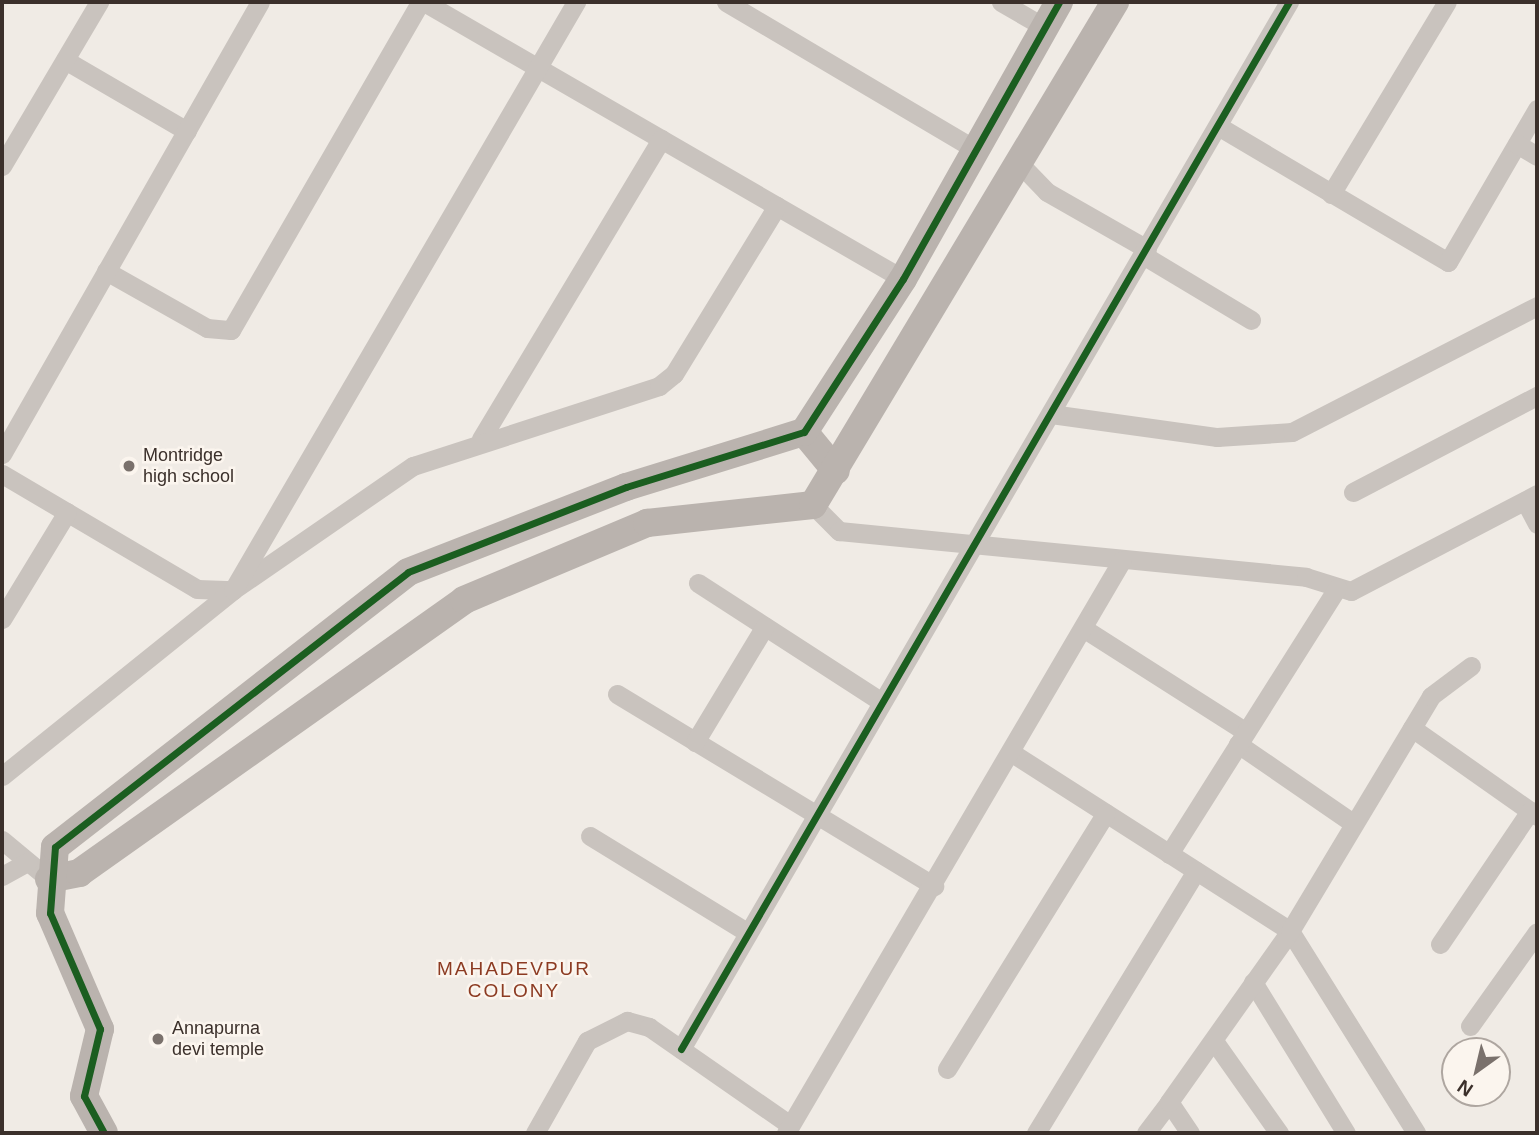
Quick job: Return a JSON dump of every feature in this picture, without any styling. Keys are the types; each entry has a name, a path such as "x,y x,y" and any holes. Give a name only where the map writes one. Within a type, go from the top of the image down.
{"street":[{"path":"2,166 99,2"},
{"path":"2,454 260,2"},
{"path":"106,271 207,328 231,330 422,2 903,279"},
{"path":"233,590 576,2"},
{"path":"726,2 975,149"},
{"path":"1001,2 1044,27"},
{"path":"104,1133 84,1096 100,1030 50,913 49,879 55,847 408,572 626,487 804,432 903,279 1059,2"},
{"path":"2,840 49,879 79,873 464,600 647,523 813,505 836,471 1115,2"},
{"path":"681,1049 1289,2"},
{"path":"1331,194 1447,2"},
{"path":"65,60 187,131"},
{"path":"1218,126 1448,262 1537,109"},
{"path":"481,439 661,139"},
{"path":"1517,144 1537,156"},
{"path":"1020,164 1047,192 1251,320"},
{"path":"2,776 233,590 382,481 481,439 659,386 674,374 777,206"},
{"path":"1051,414 1217,437 1292,432 1537,306"},
{"path":"1353,492 1537,396"},
{"path":"804,432 836,471"},
{"path":"2,474 197,589 233,590"},
{"path":"813,505 839,531 972,548 1306,577 1351,591 1531,497 1537,524"},
{"path":"2,619 67,512"},
{"path":"535,1133 587,1041 604,1028 627,1021 681,1049 788,1129 1013,753 1122,560"},
{"path":"698,583 882,702"},
{"path":"1169,854 1337,588"},
{"path":"695,742 765,626"},
{"path":"1083,628 1242,738 1353,823"},
{"path":"1146,1133 1214,1041 1290,930 1353,823 1443,682 1471,666"},
{"path":"617,694 815,817 934,886"},
{"path":"1412,728 1534,814 1440,944"},
{"path":"1013,753 1290,930 1416,1133"},
{"path":"947,1069 1106,813"},
{"path":"590,836 748,933"},
{"path":"2,876 27,862"},
{"path":"1035,1133 1196,871"},
{"path":"1470,1026 1537,932"},
{"path":"1253,982 1346,1133"},
{"path":"1214,1041 1279,1133"},
{"path":"1169,1102 1190,1133"}],"cycle path":[{"path":"104,1133 84,1096 100,1029 50,913 55,847 408,572 626,487 804,432 903,279 1059,2"},
{"path":"681,1049 1289,2"}],"place":[{"name":"Montridge high school","path":"129,466"},
{"name":"Annapurna devi temple","path":"158,1039"}],"district":[{"name":"MAHADEVPUR COLONY","path":"514,980"}]}
